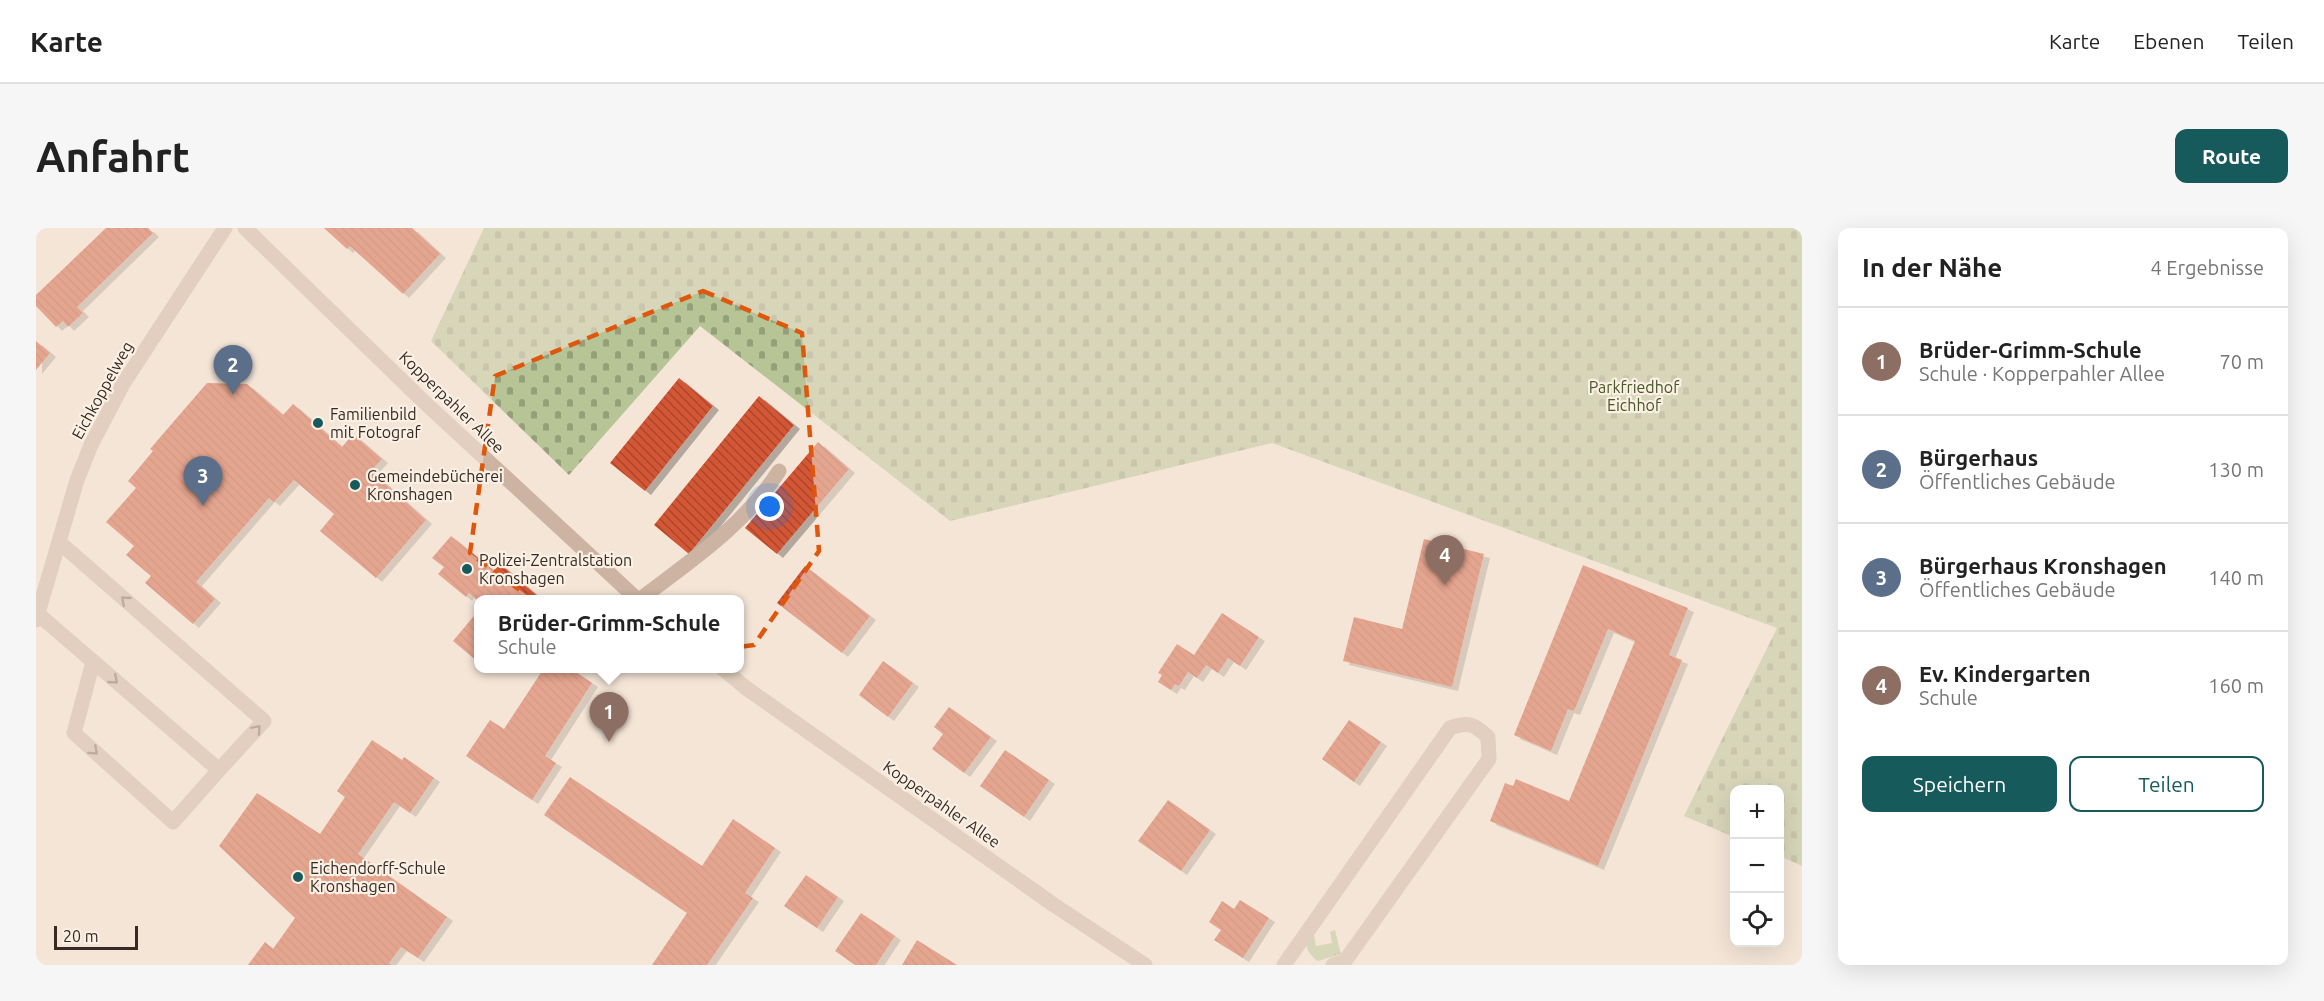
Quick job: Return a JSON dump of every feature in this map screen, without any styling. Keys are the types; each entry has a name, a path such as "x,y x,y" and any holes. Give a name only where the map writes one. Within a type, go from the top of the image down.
{"street":[{"name":"Eichkoppelweg","path":"37,617 77,480 104,418 151,340 225,228"},
{"name":"Kopperpahler Allee","path":"244,228 429,407 633,595"},
{"path":"644,595 735,525 771,485 780,471"},
{"path":"59,542 264,721 173,822 74,733 93,662"},
{"path":"37,617 219,770"},
{"name":"Kopperpahler Allee","path":"727,673 1044,898 1144,965"},
{"path":"1284,965 1450,728 1461,724 1475,726 1488,737 1489,759 1344,961 1333,965"}],"highlighted area":[{"path":"703,291 802,333 819,551 754,645 617,662 470,553 495,376"}],"green space":[{"name":"Parkfriedhof Eichhof","path":"484,228 1802,228 1802,866 1784,858 1784,785 1730,785 1730,835 1684,816 1777,628 1272,443 950,521 700,326 569,475 431,341"},
{"path":"1313,929 1316,946 1332,943 1330,932 1335,930 1341,954 1318,961 1313,957 1308,950 1307,942"}],"building":[{"path":"106,228 148,228 153,233 77,307 83,313 68,327 63,321 56,327 36,306 36,295"},
{"path":"324,228 412,228 440,254 403,294 350,246 347,249"},
{"path":"36,341 50,353 36,370"},
{"path":"679,378 713,406 645,491 610,463"},
{"path":"207,383 247,384 283,415 293,404 342,447 353,434 382,459 371,471 426,520 376,578 320,531 334,514 294,480 274,502 269,498 196,582 215,599 193,624 145,583 151,576 126,555 134,546 106,522 136,488 128,481 153,451 150,449"},
{"path":"759,396 794,425 689,554 654,525"},
{"path":"818,442 849,469 777,554 745,528"},
{"name":"Polizei-Zentralstation Kronshagen","path":"451,536 494,571 500,564 536,595 474,595 474,597 469,593 466,597 438,574 444,567 432,558"},
{"path":"1424,539 1484,554 1452,687 1343,661 1354,617 1402,629"},
{"path":"1583,565 1688,608 1669,655 1682,660 1598,866 1490,821 1505,783 1513,786 1516,779 1569,801 1635,641 1608,629 1574,711 1568,709 1551,751 1514,735"},
{"path":"805,566 870,616 842,653 777,603"},
{"path":"1222,613 1259,637 1240,666 1228,658 1218,673 1206,665 1197,678 1188,672 1179,686 1175,684 1171,690 1158,682 1162,675 1158,673 1177,644 1194,655"},
{"name":"Polizei-Zentralstation Kronshagen","path":"474,616 474,659 453,641"},
{"path":"883,661 913,683 888,717 859,695"},
{"path":"541,673 577,673 592,683 545,756 556,763 532,800 466,756 490,720 504,729"},
{"path":"949,707 991,737 964,773 932,749 943,734 934,727"},
{"path":"1349,720 1381,742 1354,782 1322,759"},
{"path":"372,740 402,760 404,757 434,778 410,813 394,802 358,854 447,917 418,958 401,947 389,963 391,965 248,965 265,942 273,949 295,918 219,846 257,793 320,834 345,797 337,791"},
{"path":"1005,750 1049,780 1024,817 980,786"},
{"path":"570,777 702,866 733,819 775,848 745,893 753,898 707,965 652,965 687,913 544,815"},
{"path":"1168,800 1210,830 1181,871 1138,841"},
{"path":"806,875 838,897 817,928 784,906"},
{"path":"1240,900 1269,918 1243,958 1214,940 1221,930 1209,922 1222,901 1234,909"},
{"path":"861,913 895,936 876,965 855,965 835,951"},
{"path":"917,940 957,965 902,965"}],"place":[{"name":"Bürgerhaus","path":"233,395"},
{"name":"Familienbild mit Fotograf","path":"318,423"},
{"name":"Gemeindebücherei Kronshagen","path":"355,485"},
{"name":"Bürgerhaus Kronshagen","path":"203,506"},
{"name":"Polizei-Zentralstation Kronshagen","path":"467,569"},
{"name":"Ev. Kindergarten","path":"1445,585"},
{"name":"Brüder-Grimm-Schule","path":"609,742"},
{"name":"Eichendorff-Schule Kronshagen","path":"298,877"}]}
